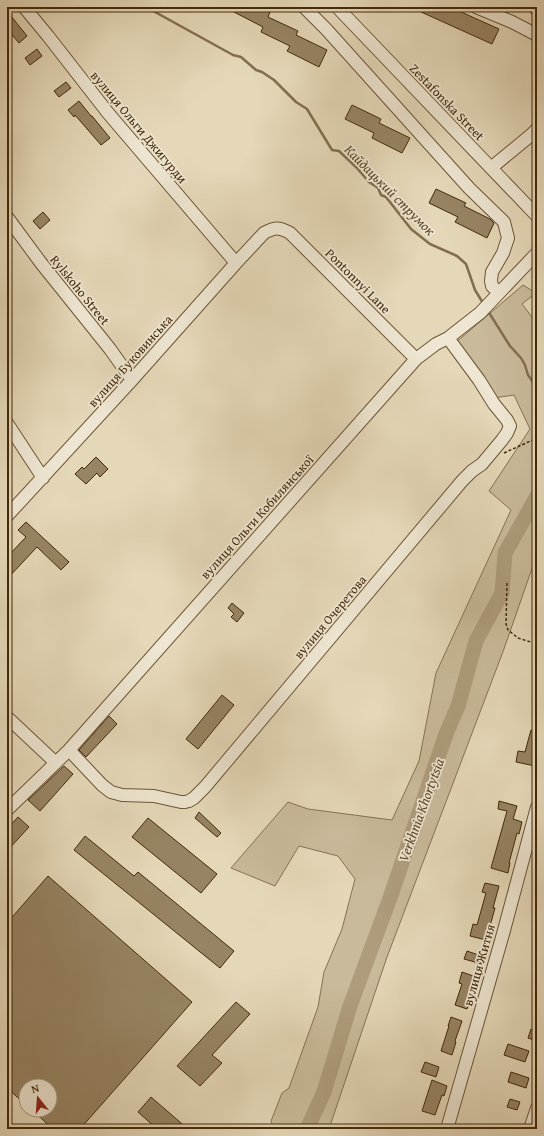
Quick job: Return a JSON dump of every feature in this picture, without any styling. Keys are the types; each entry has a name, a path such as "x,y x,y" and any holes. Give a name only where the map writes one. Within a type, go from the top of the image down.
{"street":[{"name":"вулиця Ольги Джигурди","path":"24,7 108,113 236,263"},
{"path":"304,7 326,29 469,188 504,222 508,238 503,253 492,272 491,281 496,296"},
{"path":"476,7 512,22 537,35"},
{"name":"Zestafonska Street","path":"340,8 537,216"},
{"path":"491,168 537,129"},
{"name":"Rylskoho Street","path":"7,217 41,263 110,349 132,380"},
{"name":"вулиця Буковинська","path":"7,516 264,233 276,228"},
{"name":"Pontonnyi Lane","path":"276,228 282,229 290,234 416,359"},
{"name":"вулиця Ольги Кобилянської","path":"7,810 69,750 416,359 436,344 448,338 480,313 537,253"},
{"name":"вулиця Очеретова","path":"69,750 102,785 111,792 122,795 154,796 186,802 194,798 205,787 462,481 472,470 482,464 507,432 510,426 507,420 494,404 479,380 448,338"},
{"path":"7,423 43,478"},
{"path":"7,717 56,763"},
{"name":"вулиця Житня","path":"447,1129 503,934 537,807"},
{"path":"530,1129 537,1108"}],"path":[{"path":"503,454 537,438"},
{"path":"507,583 506,624 508,630 518,638 537,644"}],"shaded area":[{"path":"523,285 536,293 522,304 532,317 537,314 537,554 504,649 387,957 329,1129 274,1129 271,1121 282,1093 289,1088 318,1007 324,972 342,929 355,879 338,856 299,846 275,886 231,868 288,802 308,809 392,820 419,761 436,673 511,510 489,491 530,429 514,395 494,398 454,344"}],"building":[{"path":"236,7 260,7 270,12 268,17 298,31 296,35 327,50 319,67 287,51 290,46 261,32 263,27 234,12"},
{"path":"410,7 450,7 499,29 492,44"},
{"path":"7,11 27,36 19,43 7,29"},
{"path":"37,49 42,56 30,65 25,58"},
{"path":"66,82 71,88 59,97 54,91"},
{"path":"79,101 110,138 101,145 75,115 74,117 68,110"},
{"path":"352,105 381,119 379,123 410,138 402,153 372,138 374,133 345,119"},
{"path":"436,189 466,203 464,206 490,219 494,223 487,238 455,222 458,217 429,203"},
{"path":"43,212 50,220 40,229 33,221"},
{"path":"96,457 108,469 100,477 97,473 86,484 75,474 82,467 84,469"},
{"path":"26,522 69,562 61,570 37,547 7,579 7,557 26,537 18,530"},
{"path":"232,603 244,613 237,622 231,617 234,614 228,608"},
{"path":"222,695 234,705 198,749 186,739"},
{"path":"109,716 117,724 86,757 79,750"},
{"path":"531,730 537,732 537,757 535,766 516,762 518,751 525,752"},
{"path":"64,766 73,774 40,811 28,800"},
{"path":"499,801 517,806 513,819 522,822 519,834 517,833 509,863 508,873 491,868 507,811 498,809"},
{"path":"199,812 221,833 217,837 195,818"},
{"path":"18,817 29,827 7,851 7,829"},
{"path":"148,818 217,874 201,893 132,837"},
{"path":"85,836 134,876 138,872 234,951 220,968 74,850"},
{"path":"48,876 192,1002 80,1129 53,1129 41,1118 58,1118 58,1078 18,1078 18,1098 7,1088 7,923"},
{"path":"485,883 499,886 493,908 495,908 486,940 470,936 473,924 477,925 486,893 482,892"},
{"path":"467,951 484,957 482,964 464,959"},
{"path":"462,972 476,977 468,998 471,999 467,1009 455,1005 462,984 459,983"},
{"path":"236,1002 250,1014 212,1055 222,1063 200,1086 177,1066"},
{"path":"451,1017 462,1021 452,1055 441,1051"},
{"path":"531,1029 537,1031 537,1041 528,1038"},
{"path":"508,1044 529,1051 525,1062 504,1055"},
{"path":"425,1062 439,1067 436,1077 421,1072"},
{"path":"511,1072 529,1078 526,1088 508,1082"},
{"path":"432,1080 447,1086 435,1115 422,1111"},
{"path":"151,1097 188,1129 157,1129 138,1112"},
{"path":"510,1099 520,1102 517,1110 507,1107"}],"waterway":[{"name":"Кайдацький струмок","path":"146,7 233,55 241,57 256,70 274,80 296,102 307,109 332,150 339,151 369,182 378,188 381,195 386,197 411,229 430,244 457,256 466,264 475,290 483,303"},
{"name":"Кайдацький струмок","path":"488,311 510,346 525,365 528,375 533,382 534,396 537,400"},
{"name":"Verkhnia Khortytsia","path":"307,1129 324,1092 350,1006 390,898 446,734 458,706 476,641 502,593 505,553 537,496"}]}
